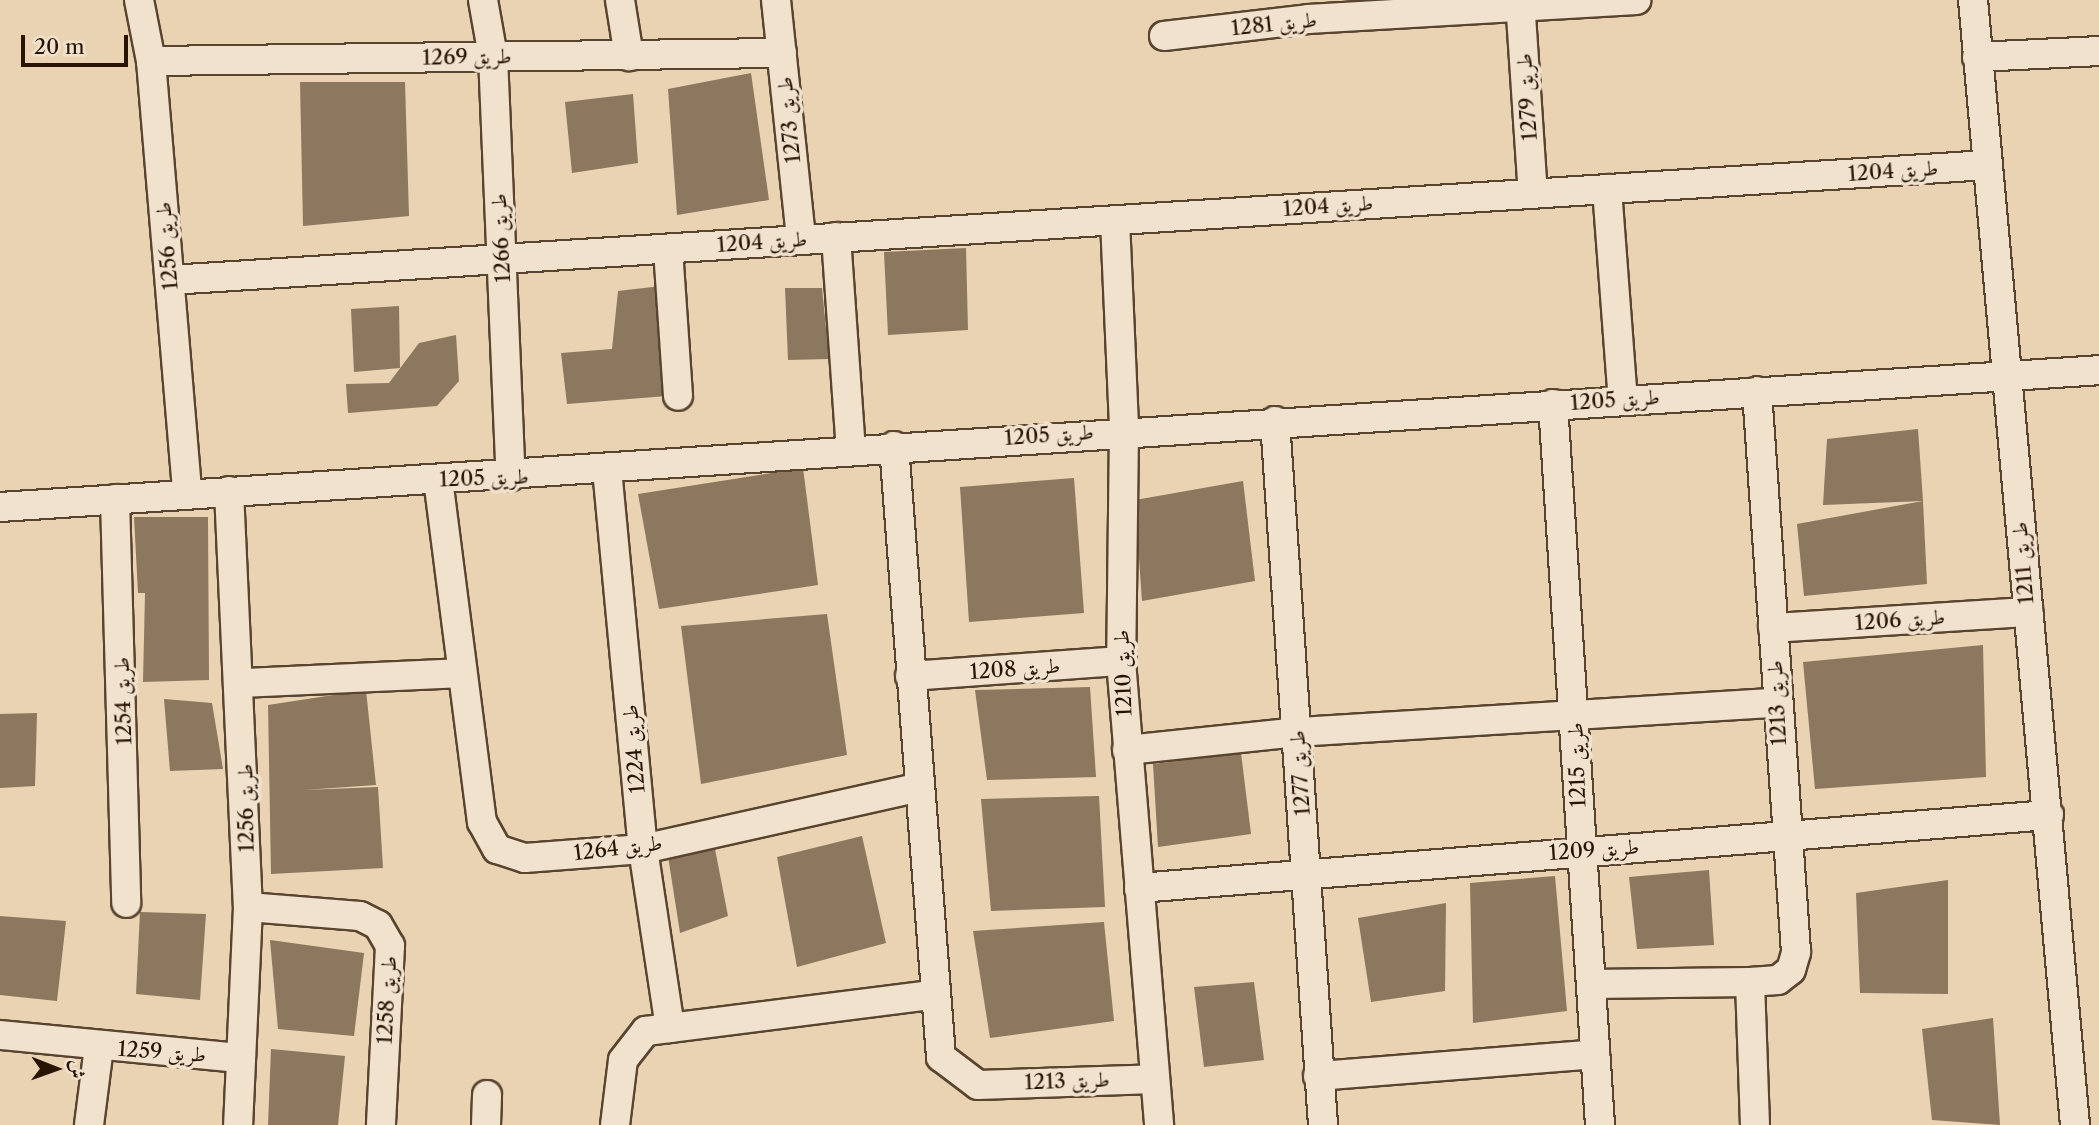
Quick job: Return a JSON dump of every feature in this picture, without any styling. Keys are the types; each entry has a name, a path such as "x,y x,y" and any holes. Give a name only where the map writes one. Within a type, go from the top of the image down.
{"street":[{"name":"طريق 1256","path":"139,0 151,61 187,494"},
{"name":"طريق 1266","path":"483,0 493,57 511,477"},
{"path":"620,0 629,56"},
{"name":"طريق 1273","path":"776,0 801,239"},
{"name":"طريق 1281","path":"1164,36 1307,10 1636,0"},
{"name":"طريق 1211","path":"1973,0 2075,1125"},
{"name":"طريق 1279","path":"1521,4 1533,194"},
{"path":"1977,57 2099,51"},
{"name":"طريق 1269","path":"151,61 782,53"},
{"name":"طريق 1204","path":"170,280 1987,165"},
{"path":"1607,189 1623,400"},
{"name":"طريق 1210","path":"1115,220 1124,430 1121,661 1159,1125"},
{"path":"836,237 851,450"},
{"path":"668,249 678,396"},
{"name":"طريق 1205","path":"0,507 229,491 511,477 1124,430 2099,370"},
{"name":"طريق 1213","path":"1591,984 1750,982 1778,979 1791,970 1796,951 1757,391"},
{"name":"طريق 1215","path":"1553,404 1576,716 1580,850 1600,1125"},
{"name":"طريق 1277","path":"1275,421 1323,1125"},
{"path":"615,1125 624,1060 646,1031 932,995 915,788 894,446"},
{"name":"طريق 1224","path":"607,470 643,849 670,1028"},
{"name":"طريق 1264","path":"438,479 482,822 498,849 525,858 643,849 915,788"},
{"name":"طريق 1256","path":"229,491 243,683 248,907 237,1125"},
{"name":"طريق 1254","path":"115,499 127,903"},
{"name":"طريق 1206","path":"1773,628 2028,612"},
{"name":"طريق 1208","path":"910,676 1121,661"},
{"path":"243,683 461,673"},
{"path":"1127,750 1297,732 1777,703"},
{"name":"طريق 1209","path":"1139,888 1580,850 2049,815"},
{"name":"طريق 1258","path":"248,907 359,916 384,936 390,946 381,1125"},
{"path":"1750,982 1755,1125"},
{"name":"طريق 1213","path":"932,995 941,1057 968,1080 1155,1079"},
{"name":"طريق 1259","path":"0,1035 99,1047 241,1058"},
{"path":"89,1125 99,1047"},
{"path":"1318,1076 1595,1054"},
{"path":"485,1125 487,1095"}],"building":[{"path":"751,73 769,200 677,215 668,89"},
{"path":"300,82 405,82 409,216 303,226"},
{"path":"633,94 638,163 572,173 565,102"},
{"path":"966,248 968,330 888,335 884,252"},
{"path":"661,286 667,396 567,404 561,353 612,349 618,291"},
{"path":"785,288 822,288 829,359 788,360"},
{"path":"399,306 400,368 354,372 351,309"},
{"path":"456,335 459,381 437,406 348,413 346,384 389,383 419,343"},
{"path":"1918,429 1923,501 1823,505 1827,439"},
{"path":"803,468 818,585 659,609 638,494"},
{"path":"1074,478 1084,613 969,622 960,487"},
{"path":"1243,481 1255,581 1142,601 1135,500"},
{"path":"1923,501 1927,584 1804,596 1797,524"},
{"path":"134,517 208,517 209,680 143,682 145,593 138,593"},
{"path":"827,614 847,755 701,784 681,626"},
{"path":"1983,645 1986,777 1815,789 1803,662"},
{"path":"1090,687 1096,777 987,780 975,690"},
{"path":"366,690 376,785 304,790 378,787 383,868 271,874 268,705"},
{"path":"164,699 212,703 223,769 170,771"},
{"path":"37,713 35,786 0,788 0,714"},
{"path":"1241,753 1251,834 1158,847 1153,764"},
{"path":"1099,796 1105,907 991,911 981,799"},
{"path":"862,836 886,943 797,967 777,857"},
{"path":"714,844 728,916 680,933 668,856"},
{"path":"1709,870 1714,945 1637,949 1629,877"},
{"path":"1555,876 1567,1011 1473,1023 1470,883"},
{"path":"1948,880 1948,994 1860,993 1856,893"},
{"path":"1446,903 1445,991 1371,1002 1358,918"},
{"path":"140,912 206,914 200,1000 136,994"},
{"path":"0,916 66,921 57,1001 0,995"},
{"path":"1104,922 1114,1021 990,1038 973,931"},
{"path":"270,940 364,953 354,1036 278,1029"},
{"path":"1254,982 1264,1060 1204,1067 1194,987"},
{"path":"1993,1018 2000,1125 1932,1120 1922,1029"},
{"path":"271,1049 345,1056 338,1125 268,1125"}]}
